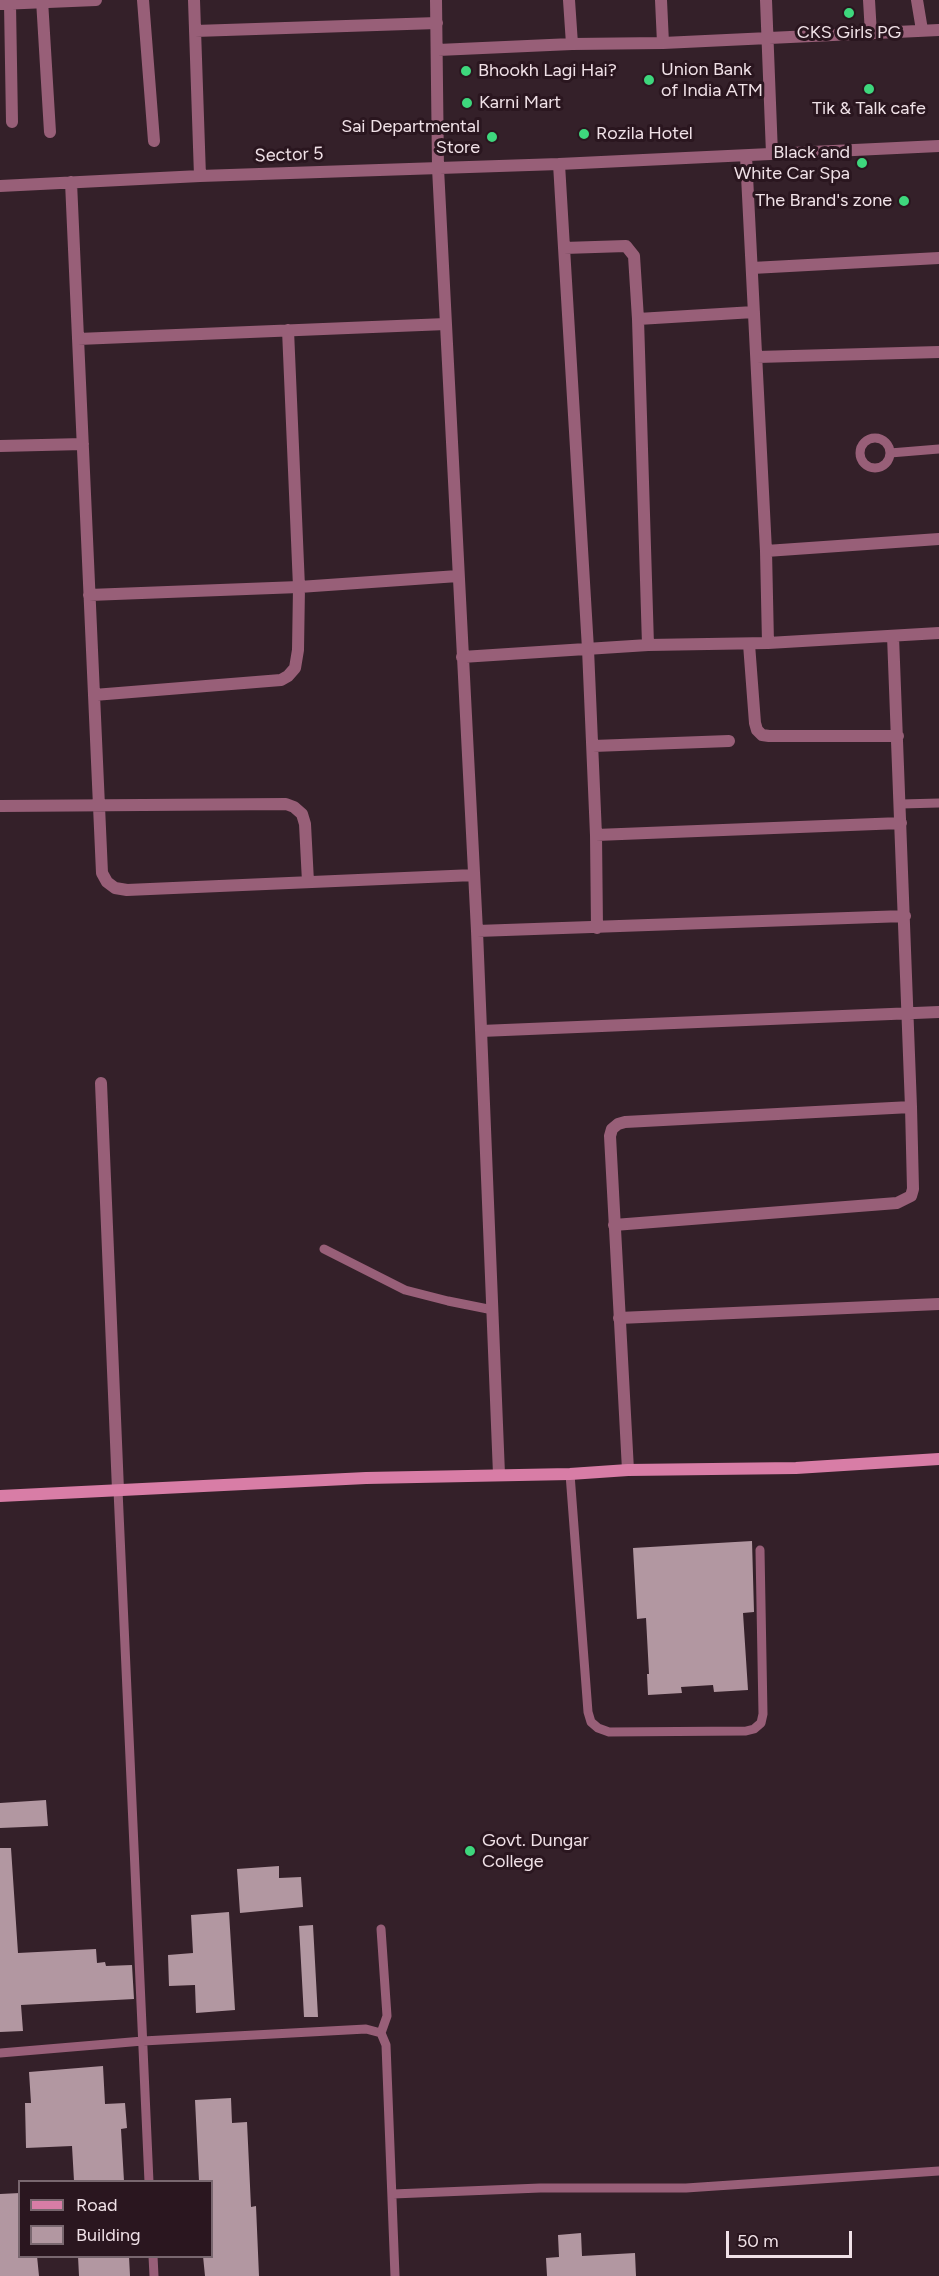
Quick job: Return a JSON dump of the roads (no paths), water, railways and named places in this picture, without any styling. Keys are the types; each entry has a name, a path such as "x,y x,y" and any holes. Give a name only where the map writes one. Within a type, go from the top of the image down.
{"street":[{"path":"12,122 5,4 96,0"},
{"path":"143,0 154,141"},
{"path":"194,0 200,176"},
{"path":"436,0 438,168 477,931 499,1474"},
{"path":"569,0 572,44"},
{"path":"661,0 663,43"},
{"path":"766,0 772,154"},
{"path":"869,0 871,34"},
{"path":"917,0 922,30"},
{"path":"42,1 50,132"},
{"path":"195,31 437,23"},
{"path":"438,50 572,44 663,43 939,30"},
{"name":"Sector 5","path":"0,186 200,176 559,164 939,146"},
{"path":"746,156 766,551 768,643"},
{"path":"559,164 588,649 596,835 597,928"},
{"path":"71,182 102,873 107,882 115,888 127,890 474,875"},
{"path":"564,248 626,246 631,250 636,264 648,645"},
{"path":"752,268 939,258"},
{"path":"638,319 754,312"},
{"path":"78,339 446,324"},
{"path":"94,695 280,680 295,669 298,650 299,587 288,330"},
{"path":"757,357 939,352"},
{"path":"0,446 83,444"},
{"path":"766,551 939,539"},
{"path":"90,595 299,587 458,576"},
{"path":"462,657 648,645 749,644 939,633"},
{"path":"614,1225 897,1203 911,1196 913,1189 911,1107 894,636"},
{"path":"749,644 755,723 762,735 898,736"},
{"path":"592,746 729,741"},
{"path":"0,806 285,804 294,807 302,814 305,824 308,882"},
{"path":"596,835 901,823"},
{"path":"477,931 905,916"},
{"path":"481,1031 939,1012"},
{"path":"101,1083 118,1490"},
{"path":"628,1470 614,1225 610,1136 612,1129 618,1124 911,1107"},
{"path":"619,1318 939,1304"},
{"path":"0,1496 354,1478 628,1470 796,1468 939,1460"}],"lane":[{"path":"890,453 939,449"},
{"path":"901,804 939,803"},
{"path":"324,1249 405,1290 492,1310"},
{"path":"570,1473 588,1712 591,1722 598,1728 609,1732 746,1731 754,1729 761,1723 763,1714 760,1550"},
{"path":"118,1490 149,2180"},
{"path":"381,1929 387,2016 381,2033 386,2045 395,2276"},
{"path":"0,2052 143,2041 366,2029 381,2033"},
{"path":"393,2194 540,2187 686,2188 939,2171"},
{"path":"153,2258 154,2276"}],"place":[{"name":"CKS Girls PG","path":"849,13"},
{"name":"Bhookh Lagi Hai?","path":"466,71"},
{"name":"Union Bank of India ATM","path":"649,80"},
{"name":"Tik & Talk cafe","path":"869,89"},
{"name":"Karni Mart","path":"467,103"},
{"name":"Rozila Hotel","path":"584,134"},
{"name":"Sai Departmental Store","path":"492,137"},
{"name":"Black and White Car Spa","path":"862,163"},
{"name":"The Brand's zone","path":"904,201"},
{"name":"Govt. Dungar College","path":"470,1851"}]}
